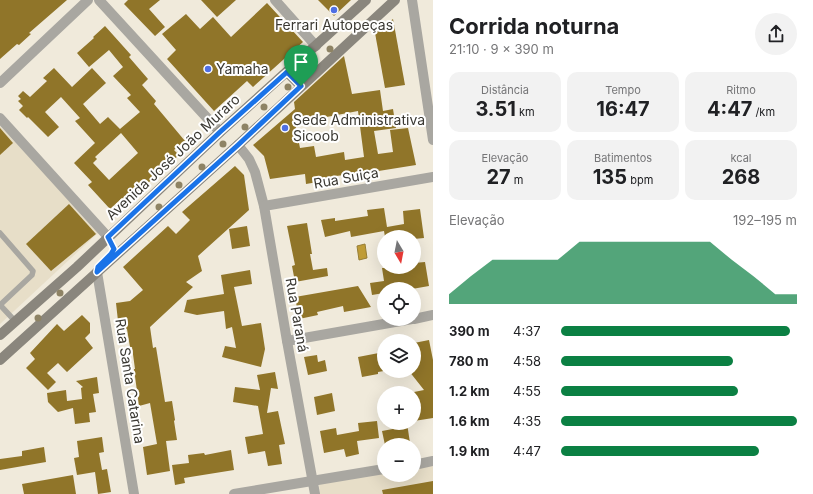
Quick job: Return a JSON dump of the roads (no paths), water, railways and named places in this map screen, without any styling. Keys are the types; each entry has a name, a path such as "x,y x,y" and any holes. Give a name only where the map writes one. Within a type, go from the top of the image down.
{"main road":[{"name":"Avenida José João Muraro","path":"0,335 77,267 220,132 366,0"},
{"path":"0,360 238,145 394,0"},
{"path":"287,72 301,86"},
{"path":"112,234 128,244"},
{"path":"97,272 98,267 114,249 112,234"}],"street":[{"path":"0,83 88,0"},
{"path":"99,0 220,132"},
{"path":"275,0 316,46"},
{"path":"412,0 433,140"},
{"path":"0,118 112,234"},
{"name":"Rua Paraná","path":"238,145 249,158 255,172 264,206 315,494"},
{"name":"Rua Suiça","path":"264,206 433,178"},
{"name":"Rua Santa Catarina","path":"97,272 134,494"},
{"path":"421,317 433,315"},
{"path":"287,341 377,325"},
{"path":"421,464 433,462"},
{"path":"234,494 377,471"}],"lane":[{"path":"0,233 33,271 32,275 0,305 15,321"}],"place":[{"name":"Ferrari Autopeças","path":"334,10"},
{"name":"Yamaha","path":"208,69"},
{"name":"Sede Administrativa Sicoob","path":"285,128"}]}
